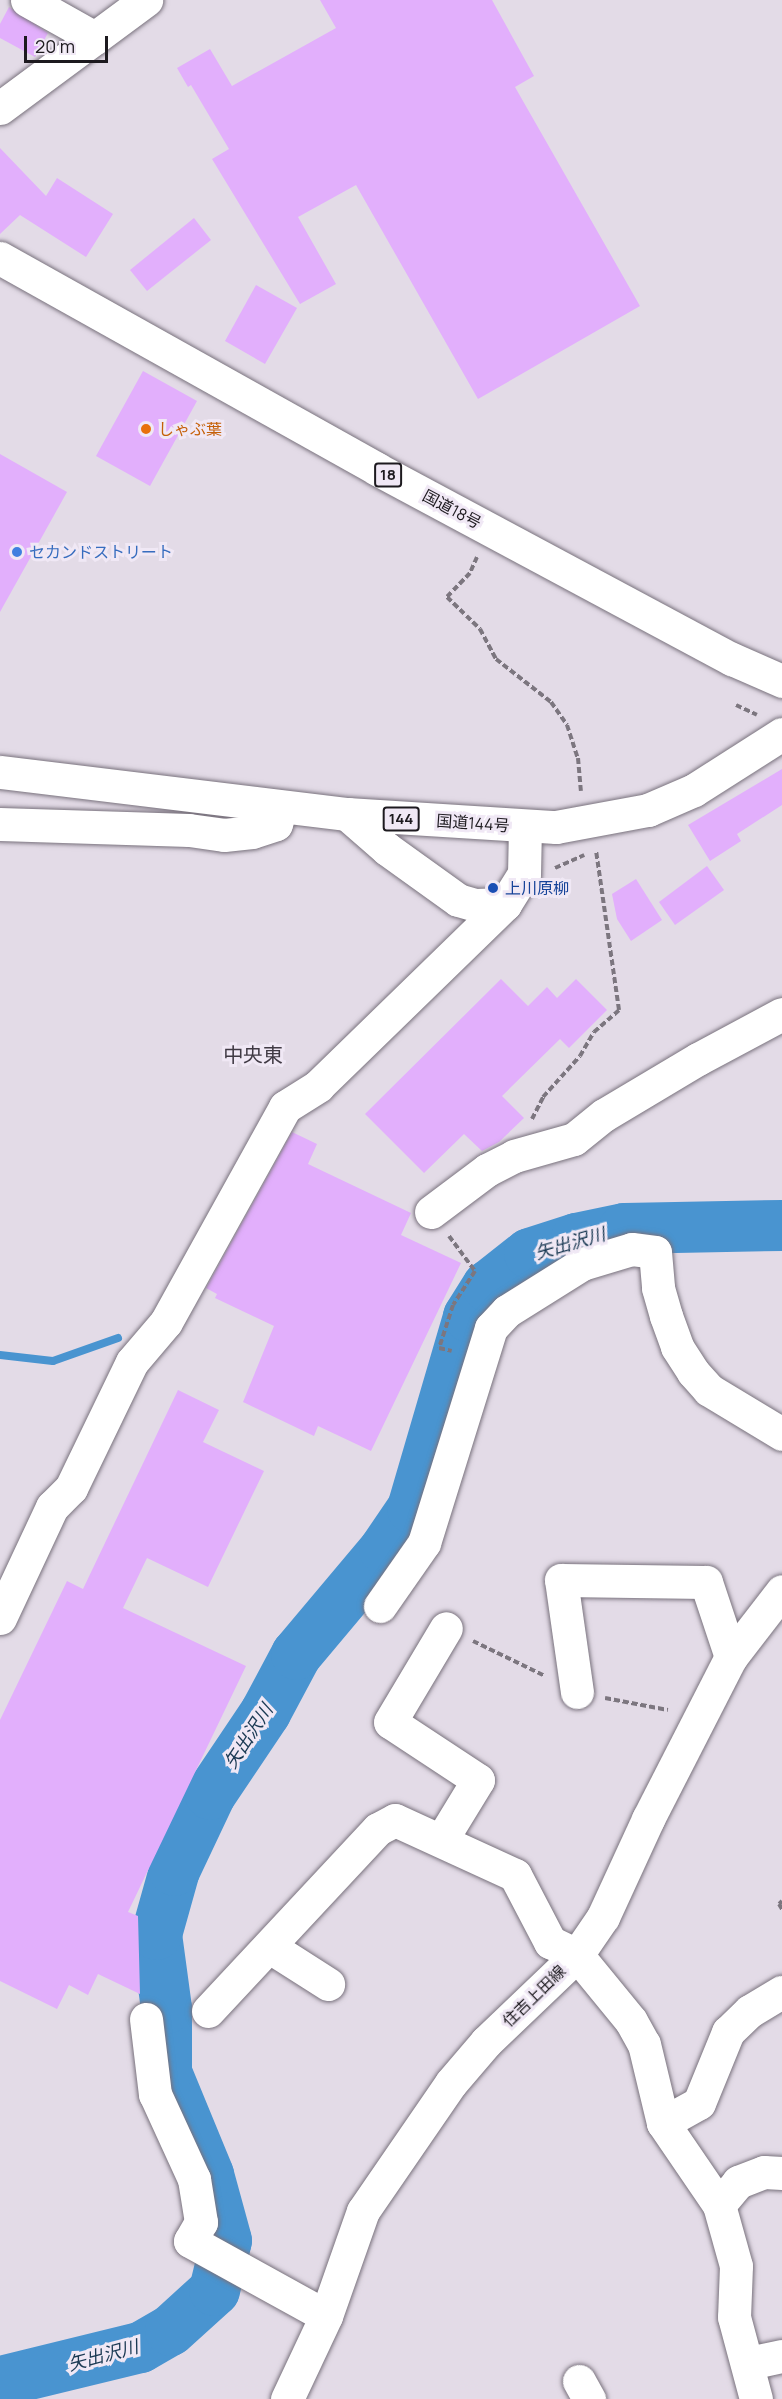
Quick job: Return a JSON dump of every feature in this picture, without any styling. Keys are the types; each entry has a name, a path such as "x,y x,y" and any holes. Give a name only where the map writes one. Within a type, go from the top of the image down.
{"main road":[{"path":"27,0 95,38"},
{"path":"0,108 147,0"},
{"name":"国道18号","path":"0,258 490,529 732,659 782,681"},
{"name":"国道144号","path":"0,772 281,807 525,827 590,837 694,790 782,734"},
{"path":"0,824 189,830 224,835 252,832 276,824 281,807"},
{"path":"347,814 387,849 458,900 476,905 505,904"},
{"path":"0,1618 52,1507 71,1488 132,1362 166,1322 285,1107 318,1086 505,904 524,874 525,827"},
{"path":"431,1212 487,1170 513,1156 574,1139 604,1115 698,1059 782,1014"},
{"path":"380,1606 423,1543 491,1328 507,1311 582,1264 632,1249 655,1252 658,1288 666,1316 677,1347 693,1372 709,1390 782,1434"},
{"path":"577,1692 561,1581 706,1582 731,1657"},
{"name":"住吉上田線","path":"287,2399 326,2316 363,2211 451,2083 486,2042 577,1955 603,1917 648,1819 731,1657 782,1591"},
{"path":"442,1839 478,1780 390,1722 446,1628"},
{"path":"208,2011 270,1947 378,1828 395,1821 442,1839 515,1875 550,1942 577,1955 631,2021 644,2044 663,2123 719,2205 736,2266 734,2317 749,2363 756,2399"},
{"path":"270,1947 328,1984"},
{"path":"663,2123 699,2103 728,2032 750,2012 782,1992"},
{"path":"146,2019 155,2094 194,2179 201,2222 190,2241 203,2251 326,2316"},
{"path":"719,2205 738,2182 764,2172 782,2174"},
{"path":"749,2363 782,2356"}],"path":[{"path":"490,529 470,573 447,597 480,629 496,659 551,702 567,725 578,758 619,1010 594,1032 580,1056 543,1097 513,1156"},
{"path":"431,1212 475,1271 453,1305 439,1348 446,1349"},
{"path":"782,1901 779,1904 782,1909"}],"building":[{"path":"320,0 492,0 534,76 515,87 640,306 478,399 356,185 298,217 336,284 300,304 212,159 229,149 191,85 188,87 177,68 210,49 232,86 336,28"},
{"path":"9,7 48,33 35,57 0,38 0,24"},
{"path":"0,148 46,196 57,178 113,214 86,257 20,215 0,234"},
{"path":"194,218 211,240 147,291 130,270"},
{"path":"256,285 297,308 265,364 225,341"},
{"name":"しゃぶ葉","path":"143,371 197,401 150,486 96,456"},
{"name":"セカンドストリート","path":"0,454 67,492 0,612"},
{"path":"782,769 782,805 737,834 741,841 710,861 688,825"},
{"path":"707,866 724,890 675,925 659,902"},
{"path":"636,879 662,920 631,941 617,919 612,894"},
{"path":"501,979 528,1006 547,987 557,998 576,979 607,1010 569,1048 560,1039 502,1096 524,1118 499,1142 482,1151 464,1134 424,1173 365,1114"},
{"path":"292,1132 317,1144 308,1164 411,1213 401,1235 461,1263 371,1451 318,1426 314,1436 243,1402 274,1326 215,1298 217,1294 206,1288"},
{"path":"178,1390 219,1410 203,1442 264,1471 208,1587 147,1558 123,1608 246,1666 128,1912 138,1916 140,1994 98,1974 88,1995 69,1985 57,2009 0,1981 0,1720 67,1581 83,1589"}],"waterway":[{"name":"矢出沢川","path":"0,2381 140,2347 170,2330 214,2290 226,2240 208,2174 166,2072 166,2008 156,1934 174,1870 210,1794 265,1712 296,1654 384,1549 412,1508 468,1316 487,1286 529,1253 576,1238 624,1228 782,1225"},
{"path":"0,1355 53,1361 118,1338"}],"place":[{"name":"しゃぶ葉","path":"146,429"},
{"name":"セカンドストリート","path":"17,552"},
{"name":"上川原柳","path":"493,888"}],"district":[{"name":"中央東","path":"253,1054"}]}
